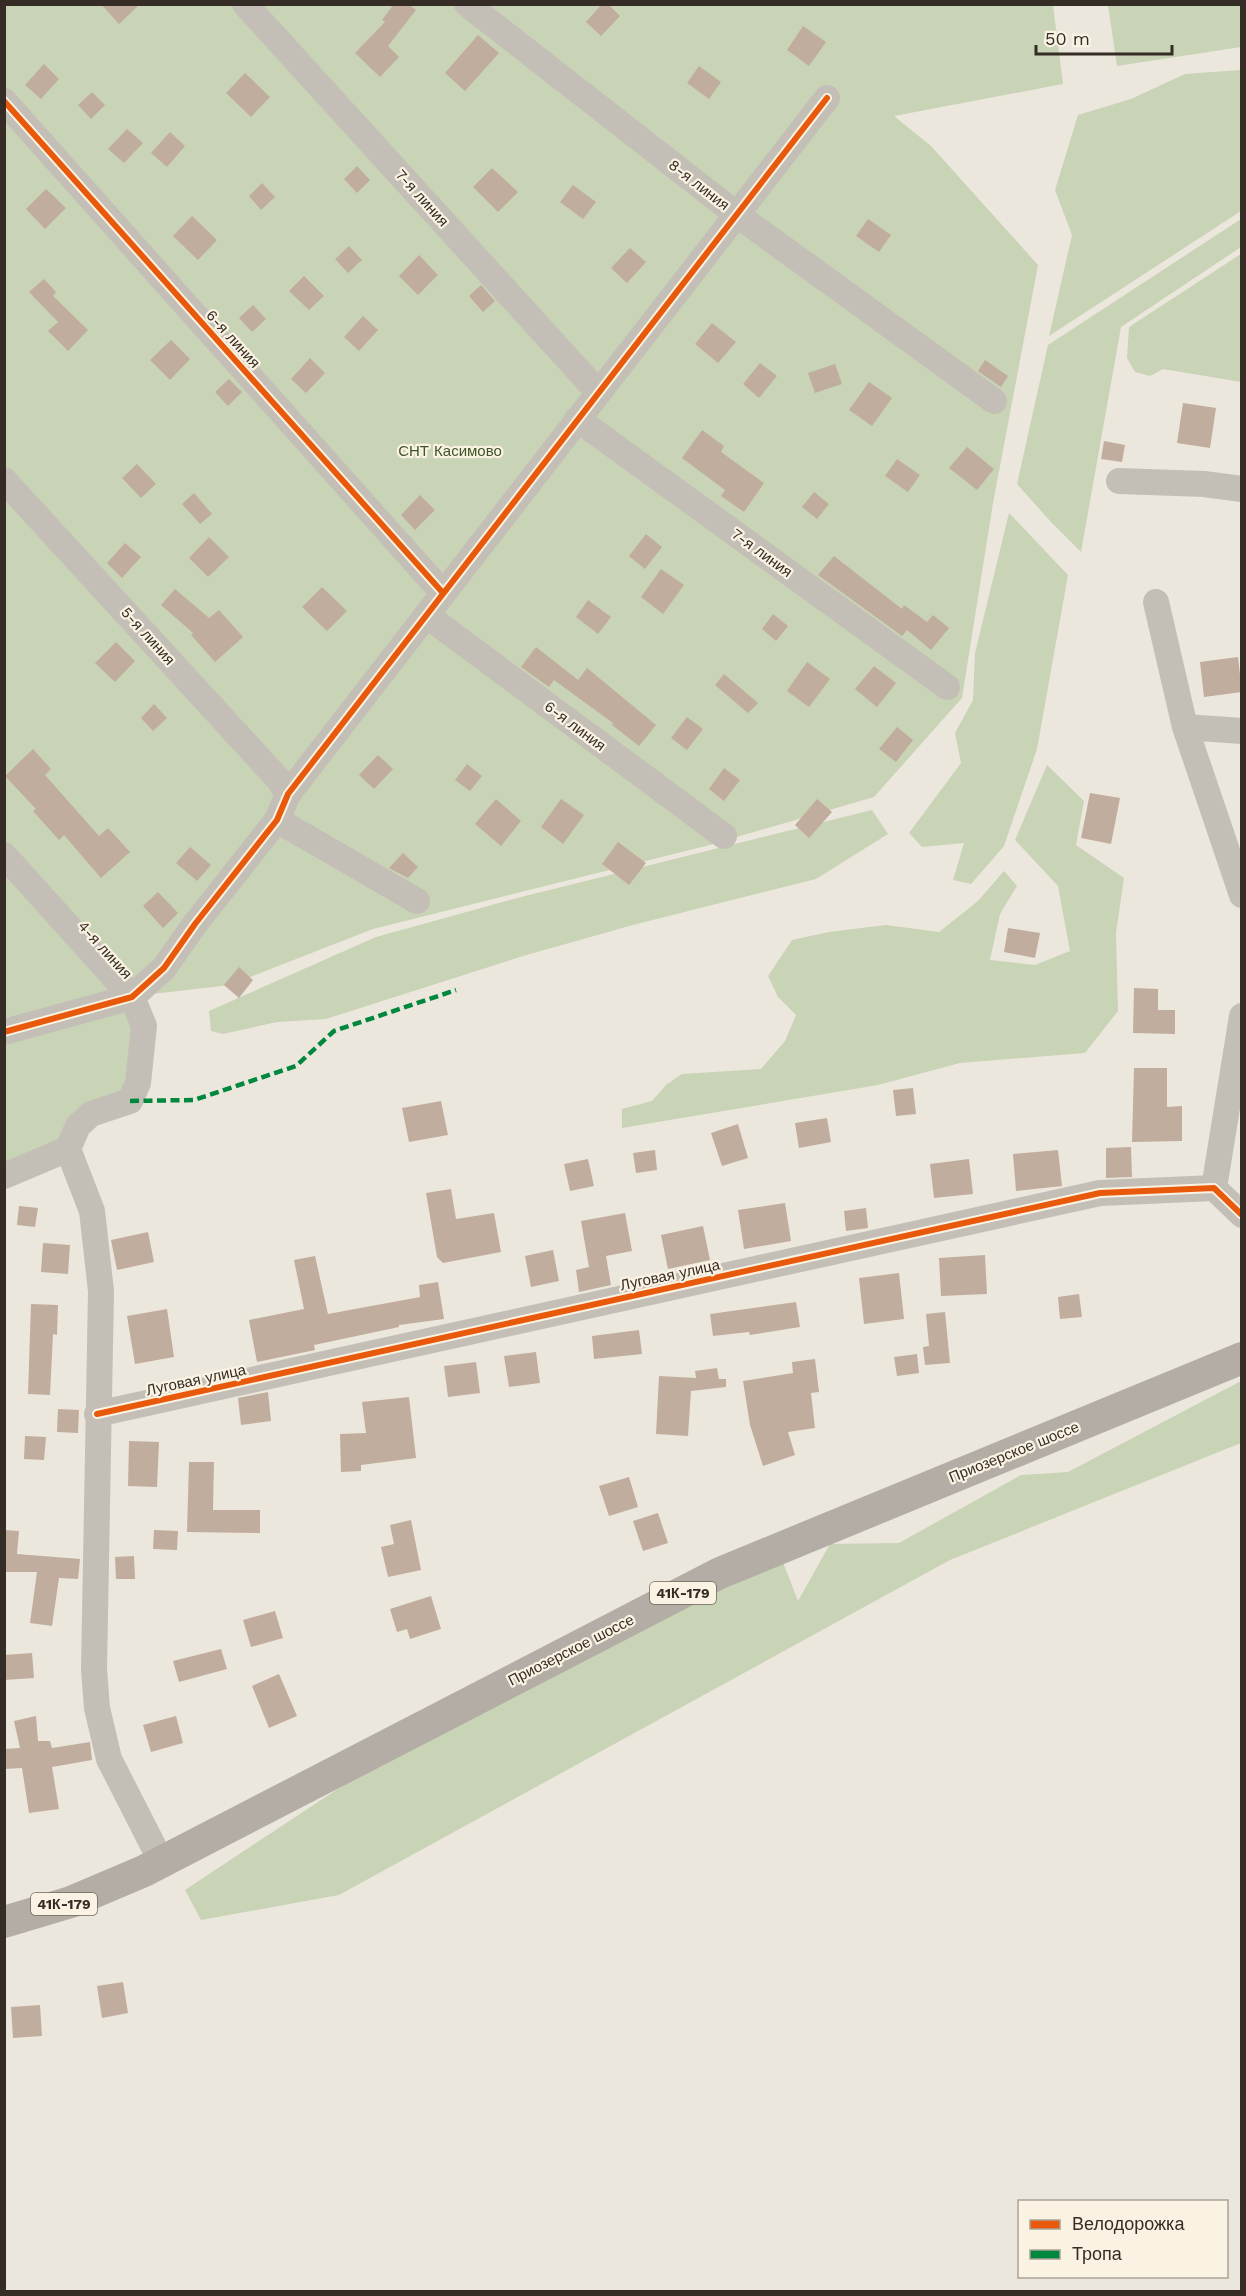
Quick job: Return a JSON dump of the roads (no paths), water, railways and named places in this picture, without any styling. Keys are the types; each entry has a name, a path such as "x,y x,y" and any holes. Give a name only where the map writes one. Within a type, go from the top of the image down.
{"main road":[{"name":"Приозерское шоссе","path":"4,1922 71,1902 142,1872 720,1573 1242,1358"}],"street":[{"name":"7-я линия","path":"245,4 598,392"},
{"name":"8-я линия","path":"467,4 736,214 994,401"},
{"path":"4,1032 132,997 164,968 195,924 277,820 288,794 827,98"},
{"name":"6-я линия","path":"4,101 443,594"},
{"name":"7-я линия","path":"577,419 946,687"},
{"name":"5-я линия","path":"4,480 279,780 288,794"},
{"path":"1119,481 1204,484 1242,489"},
{"path":"1156,602 1185,727 1242,895"},
{"name":"6-я линия","path":"426,615 724,836"},
{"path":"1185,727 1242,731"},
{"path":"277,820 417,901"},
{"name":"4-я линия","path":"4,855 132,997 144,1026 138,1083 130,1101 91,1114 78,1126 68,1149"},
{"path":"1242,1016 1214,1188 1242,1215"},
{"path":"4,1176 68,1149 92,1211 101,1291 94,1669 97,1708 109,1759 142,1872"},
{"name":"Луговая улица","path":"97,1414 1100,1193 1214,1188"}],"park label":[{"name":"СНТ Касимово","path":"450,451"}]}
